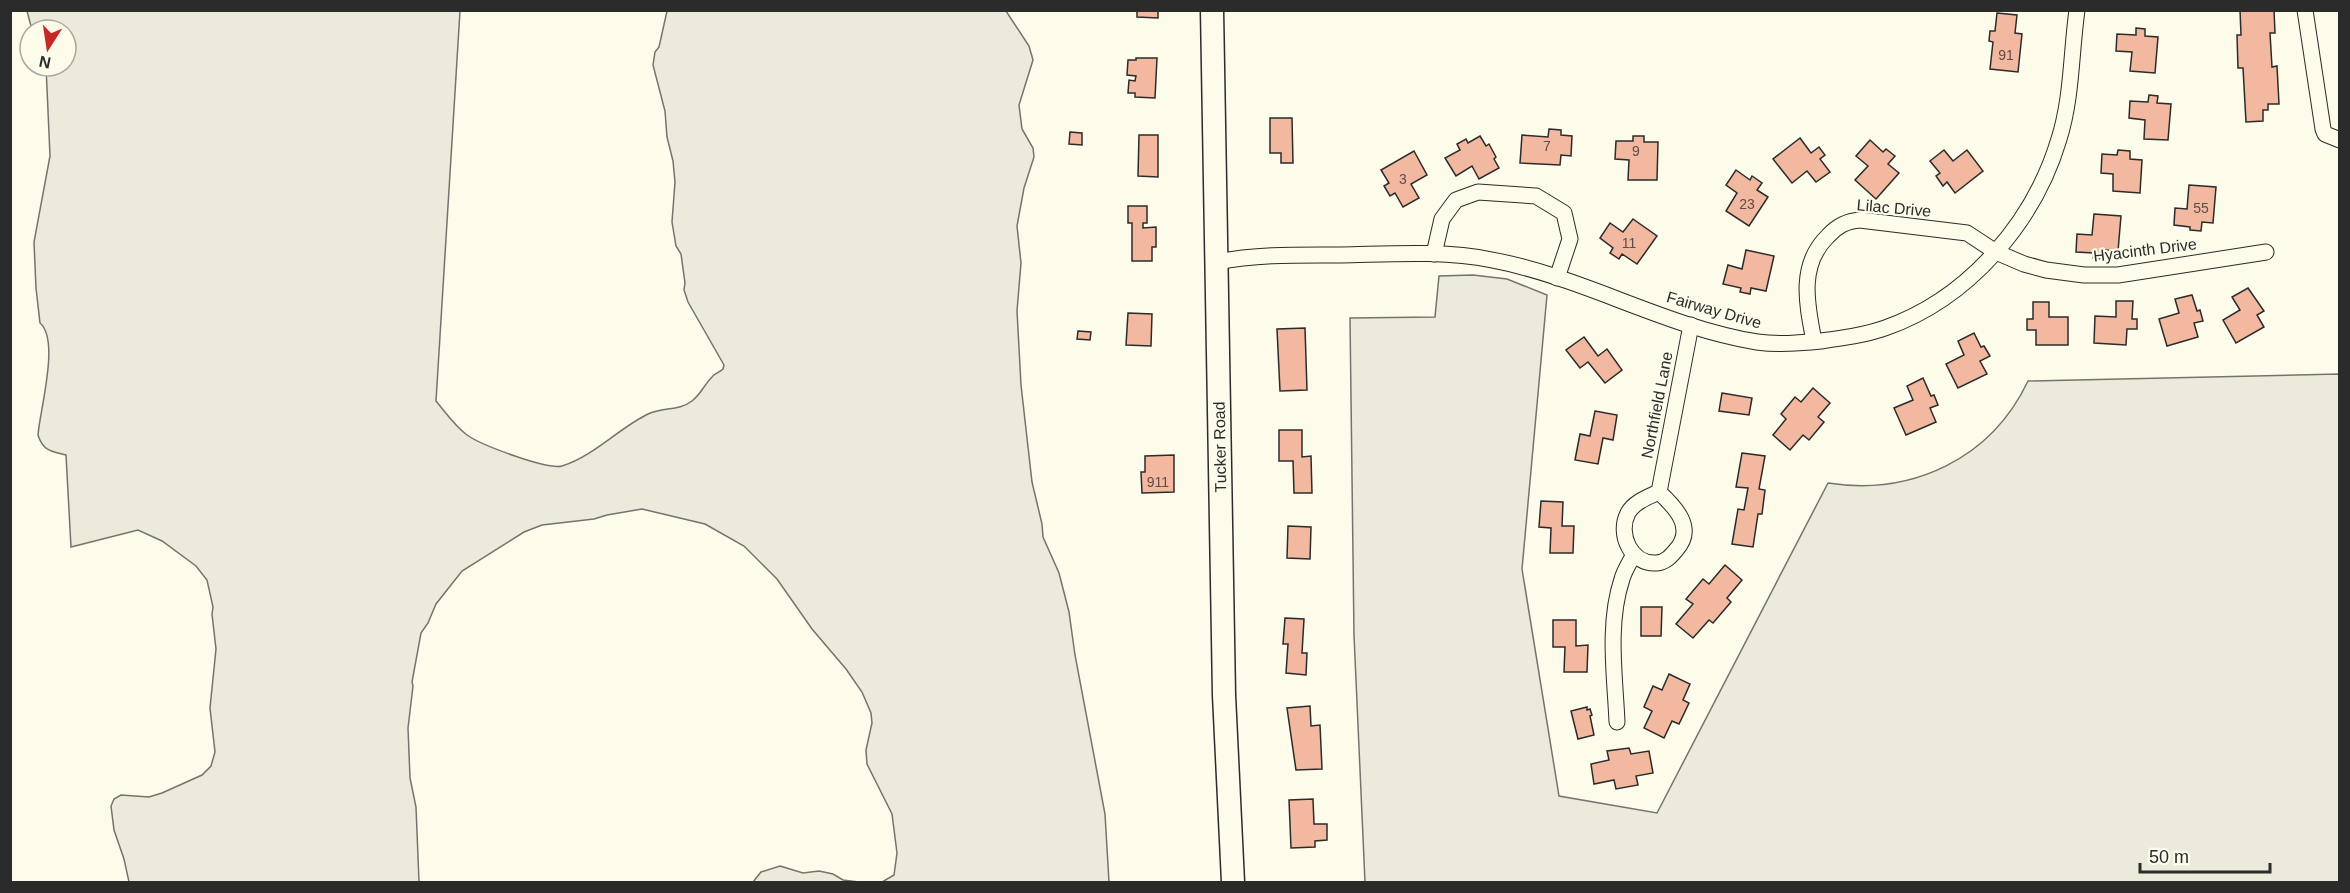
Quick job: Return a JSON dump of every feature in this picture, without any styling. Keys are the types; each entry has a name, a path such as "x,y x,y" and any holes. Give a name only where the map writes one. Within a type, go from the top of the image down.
{"main road":[{"name":"Tucker Road","path":"1212,10 1224,695 1233,882"}],"street":[{"name":"Fairway Drive","path":"1216,262 1239,257 1434,254 1494,260 1557,278 1691,325 1756,342 1783,344 1872,332 1916,315 1944,298 1996,252 2018,225 2037,194 2060,137 2077,10"},
{"path":"2305,10 2323,129 2325,134 2340,140"},
{"path":"1434,254 1442,219 1456,200 1478,192 1536,196 1564,213 1570,239 1557,278"},
{"name":"Lilac Drive","path":"1814,341 1807,297 1810,264 1825,238 1848,221 1860,220 1967,233 1996,252"},
{"name":"Hyacinth Drive","path":"1996,252 2024,264 2046,270 2084,275 2118,275 2265,252"},
{"name":"Northfield Lane","path":"1659,492 1691,325"},
{"path":"1659,492 1676,508 1684,522 1684,534 1680,546 1669,558 1658,563 1645,561 1634,554 1626,543 1624,528 1628,513 1637,503 1659,492"},
{"path":"1617,722 1614,658 1617,596 1622,577 1634,554"}],"shaded area":[{"path":"27,11 460,11 436,401 458,428 474,439 514,456 543,464 562,466 585,456 648,414 676,408 692,401 713,376 723,369 724,365 688,302 684,290 681,254 676,246 672,222 675,182 673,161 667,137 665,111 653,65 667,11 1006,11 1029,46 1033,60 1019,105 1022,129 1033,148 1034,157 1024,188 1017,226 1021,263 1017,311 1021,385 1032,482 1043,537 1059,573 1069,612 1105,814 1109,882 882,882 894,875 897,853 892,814 867,764 866,750 872,723 871,713 862,692 812,629 777,579 744,546 705,524 642,509 594,519 542,525 524,532 462,571 436,604 421,633 412,682 408,728 410,778 416,807 419,882 129,882 114,830 111,806 114,799 121,795 149,797 162,793 202,775 211,766 215,752 210,708 216,649 213,607 207,580 196,566 162,541 138,530 71,547 66,455 45,447 38,435 49,359 46,332 40,323 34,242 50,156 47,78 78,78 78,18 29,18"},
{"path":"1473,275 1507,279 1547,295 1522,569 1559,796 1657,813 1828,483 1859,486 1889,484 1918,477 1946,466 1971,451 1993,432 2012,408 2028,381 2339,374 2339,882 1365,882 1354,635 1350,318 1435,317 1439,276"},
{"path":"780,866 803,873 819,871 833,874 843,880 859,882 753,882 761,872"}],"building":[{"path":"1137,10 1158,10 1158,18 1137,17"},
{"path":"2240,10 2274,10 2275,33 2270,33 2272,67 2277,66 2279,104 2268,104 2268,110 2263,110 2263,121 2246,122 2243,68 2238,68 2237,35 2241,35"},
{"path":"1997,13 2017,15 2015,33 2022,34 2018,72 1990,69 1993,42 1989,41 1990,31 1995,31"},
{"path":"2136,28 2145,29 2145,36 2158,37 2155,73 2130,71 2132,52 2116,51 2117,34 2136,35"},
{"path":"1136,58 1157,58 1155,98 1135,97 1135,93 1128,93 1129,80 1135,81 1136,76 1127,75 1128,60 1136,60"},
{"path":"2149,95 2158,96 2157,103 2171,104 2168,140 2144,139 2145,120 2129,118 2130,101 2148,102"},
{"path":"1270,118 1292,118 1293,163 1281,163 1281,153 1270,153"},
{"path":"1549,129 1561,130 1561,135 1572,136 1571,156 1561,155 1560,165 1520,163 1522,135 1548,137"},
{"path":"1070,132 1082,133 1082,145 1069,144"},
{"path":"1139,135 1158,135 1158,177 1138,176"},
{"path":"1480,136 1486,146 1489,144 1499,168 1479,179 1472,166 1456,176 1445,158 1460,150 1457,144 1466,139 1468,143"},
{"path":"1633,136 1644,136 1644,142 1658,142 1657,180 1628,180 1629,160 1615,159 1616,141 1633,141"},
{"path":"1800,138 1811,153 1819,147 1825,155 1820,159 1830,172 1816,182 1807,171 1792,183 1773,159"},
{"path":"1870,140 1883,152 1886,149 1895,156 1888,164 1899,173 1876,199 1855,180 1868,166 1856,156"},
{"path":"1944,150 1953,161 1967,150 1983,171 1955,193 1947,182 1943,186 1936,176 1940,173 1930,161"},
{"path":"2118,150 2130,151 2130,159 2142,160 2140,193 2113,191 2113,174 2101,173 2102,154 2117,155"},
{"path":"1414,151 1427,175 1411,184 1419,198 1403,207 1395,193 1390,196 1384,186 1389,183 1381,170"},
{"path":"1736,170 1750,180 1752,176 1762,183 1757,190 1768,197 1749,226 1726,211 1737,193 1726,185"},
{"path":"2189,185 2216,187 2213,223 2202,222 2201,231 2174,225 2175,208 2187,209"},
{"path":"1128,206 1147,206 1147,223 1143,223 1143,228 1156,227 1156,247 1152,247 1152,261 1132,261 1132,223 1128,223"},
{"path":"2094,214 2121,216 2118,251 2105,250 2104,259 2093,258 2094,253 2076,252 2077,234 2092,235"},
{"path":"1633,219 1657,236 1637,264 1622,254 1619,259 1610,253 1613,248 1600,238 1610,223 1623,232"},
{"path":"1746,250 1774,256 1766,291 1751,288 1750,294 1740,292 1741,288 1723,284 1728,265 1742,269"},
{"path":"2248,288 2264,311 2257,315 2264,327 2236,343 2223,320 2240,310 2232,297"},
{"path":"2192,295 2203,321 2194,323 2198,337 2167,346 2159,319 2179,313 2175,299"},
{"path":"2116,301 2133,301 2132,319 2137,319 2137,329 2127,329 2126,345 2094,343 2095,316 2116,317"},
{"path":"2033,302 2049,302 2049,317 2068,317 2068,345 2036,345 2036,330 2027,330 2027,319 2033,319"},
{"path":"1128,313 1152,314 1151,346 1126,345"},
{"path":"1305,328 1307,390 1280,391 1277,329"},
{"path":"1078,331 1091,332 1090,340 1077,339"},
{"path":"1974,333 1981,347 1984,346 1990,356 1980,361 1987,374 1958,388 1946,364 1964,355 1958,341"},
{"path":"1584,337 1598,356 1607,349 1622,370 1605,383 1588,362 1580,368 1566,350"},
{"path":"1923,378 1938,405 1930,408 1936,422 1906,435 1894,408 1913,400 1907,386"},
{"path":"1813,388 1830,403 1818,417 1824,422 1809,440 1803,435 1790,450 1773,435 1786,419 1781,414 1795,397 1801,402"},
{"path":"1722,393 1752,398 1749,415 1719,411"},
{"path":"1595,411 1617,415 1613,440 1603,438 1598,464 1575,460 1580,434 1590,436"},
{"path":"1279,430 1302,430 1302,457 1311,456 1312,493 1294,493 1293,461 1279,461"},
{"path":"1742,453 1765,456 1759,489 1765,490 1762,514 1758,514 1753,547 1732,544 1738,509 1744,510 1748,488 1736,487"},
{"path":"1174,455 1174,492 1142,493 1141,472 1145,472 1145,456"},
{"path":"1541,501 1563,502 1562,526 1574,526 1573,553 1550,553 1551,528 1539,527"},
{"path":"1288,526 1311,527 1310,559 1287,558"},
{"path":"1725,565 1742,580 1727,598 1731,602 1713,623 1709,620 1693,638 1676,624 1693,604 1686,599 1703,579 1709,584"},
{"path":"1641,607 1662,607 1661,636 1641,636"},
{"path":"1285,618 1304,619 1302,653 1307,653 1306,675 1286,673 1288,644 1283,644"},
{"path":"1553,620 1576,620 1576,646 1588,645 1587,672 1564,672 1565,647 1553,647"},
{"path":"1669,674 1690,684 1683,700 1689,703 1679,724 1672,721 1664,738 1644,728 1652,711 1644,707 1653,686 1662,690"},
{"path":"1310,706 1311,726 1320,725 1322,769 1296,770 1287,708"},
{"path":"1587,707 1592,715 1590,716 1594,735 1578,739 1571,711"},
{"path":"1629,748 1631,754 1649,751 1653,773 1636,776 1638,785 1616,789 1614,780 1594,784 1591,764 1609,760 1607,751"},
{"path":"1313,799 1314,824 1327,824 1327,840 1315,841 1315,847 1291,848 1289,800"}]}
